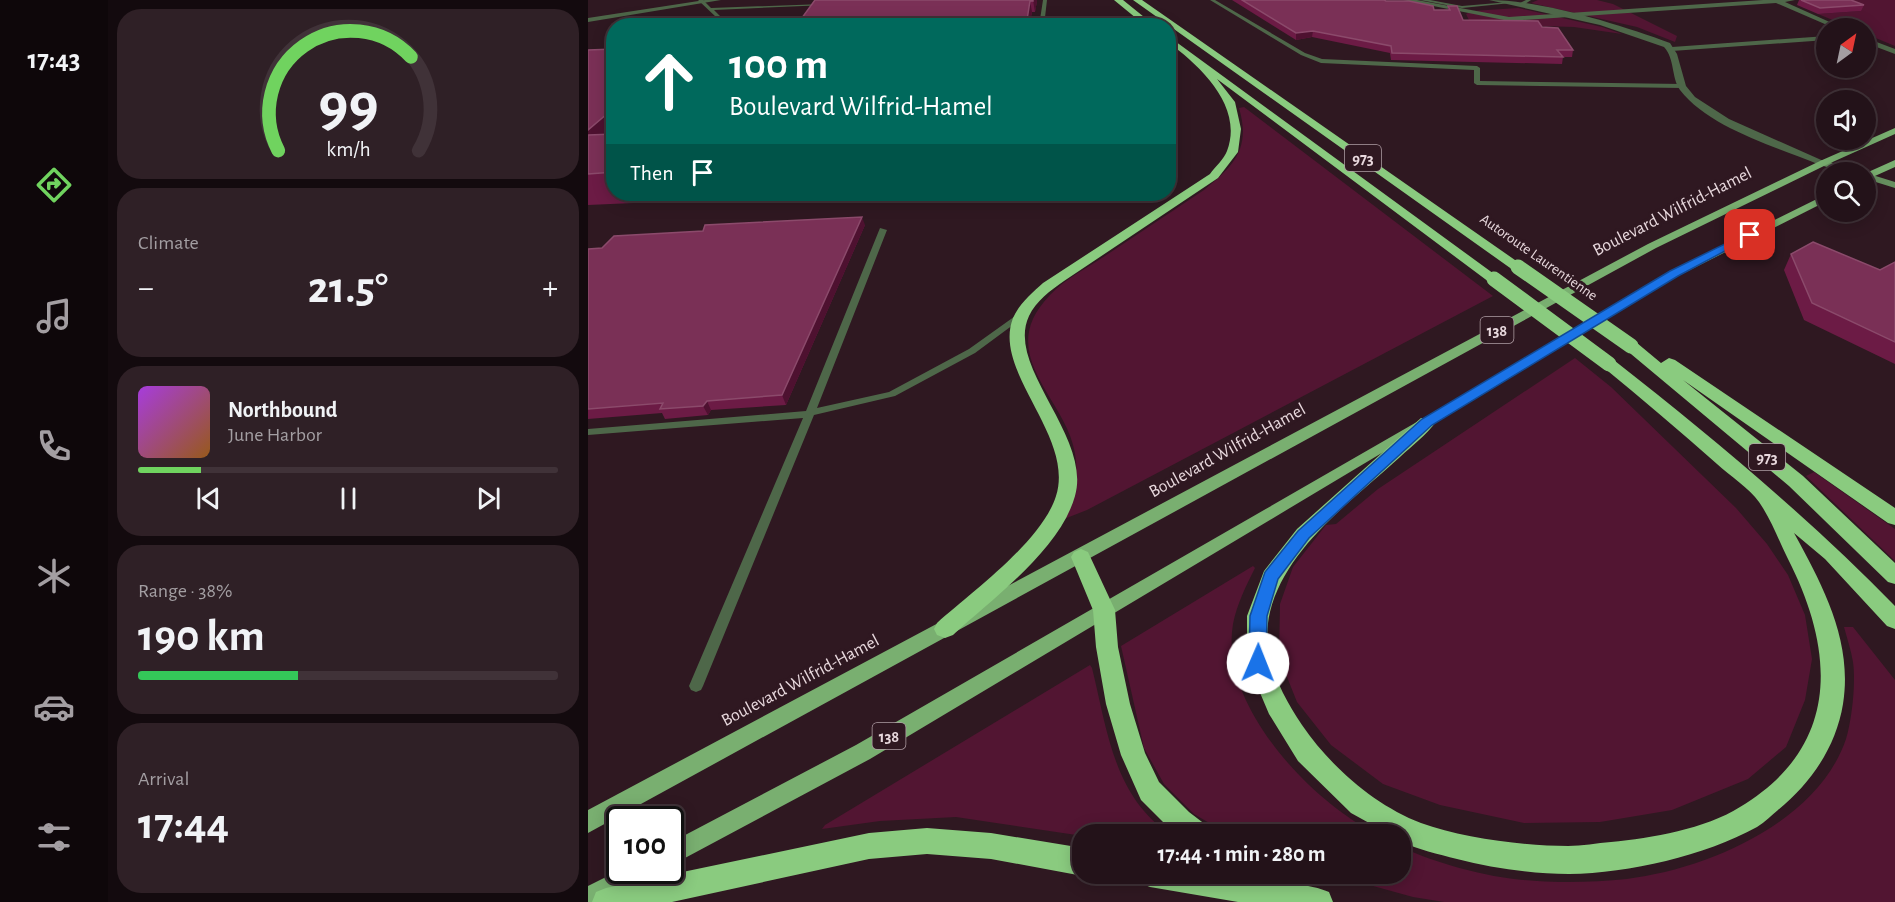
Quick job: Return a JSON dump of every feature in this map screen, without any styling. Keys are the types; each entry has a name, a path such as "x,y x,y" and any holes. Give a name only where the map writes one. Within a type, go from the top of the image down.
{"highway":[{"path":"1118,0 1142,18"},
{"name":"Autoroute Laurentienne","path":"1138,0 1164,18"},
{"name":"Autoroute Laurentienne","path":"1176,27 1631,346 1796,481 1895,576"},
{"name":"973","path":"1176,44 1609,363 1832,554 1895,620"},
{"path":"945,629 1038,543 1054,520 1066,496 1068,469 1063,447 1018,351 1015,332 1021,316 1050,285 1214,176 1232,152 1236,129 1230,102 1197,59"},
{"path":"1631,346 1663,359 1895,518"},
{"path":"1427,422 1304,534 1271,577 1258,616 1258,663 1277,707 1307,753 1360,804 1417,835 1487,853 1569,860 1635,853 1694,840 1749,817 1790,784 1817,748 1831,704 1833,659 1826,623 1807,576 1765,495"},
{"path":"1081,557 1104,610 1107,647 1118,704 1133,755 1150,791 1184,824"},
{"path":"606,902 869,846 927,841 991,846 1072,860"},
{"path":"1213,884 1319,902"},
{"path":"1265,884 1281,896"}],"main road":[{"name":"Boulevard Wilfrid-Hamel","path":"1825,162 1895,130"},
{"path":"1876,172 1895,163"},
{"name":"Boulevard Wilfrid-Hamel","path":"588,822 1652,246 1816,166"},
{"path":"1876,180 1895,185"},
{"name":"138","path":"684,848 863,752 1427,422 1674,274 1816,203"},
{"path":"588,899 616,884"}],"street":[{"path":"588,15 690,0"},
{"path":"588,20 718,0"},
{"path":"1406,0 1509,18 1792,0"},
{"path":"1492,0 1623,28 1667,45 1672,50 1682,87 1704,107 1725,120 1821,162"},
{"path":"1774,0 1816,18"},
{"path":"1876,44 1895,52"}],"lane":[{"path":"1042,18 1045,0"},
{"path":"1212,0 1304,54 1321,61 1477,68 1477,83 1682,87"},
{"path":"1422,0 1462,7 1509,3"},
{"path":"1520,5 1529,0"},
{"path":"701,1 718,18"},
{"path":"710,9 831,5"},
{"path":"1672,50 1816,39"},
{"path":"696,686 810,413 883,230"},
{"path":"588,432 798,416 892,394 972,351 1021,316"}],"shaded area":[{"path":"1538,0 1597,0 1613,4 1677,36 1675,42 1637,27 1531,3"},
{"path":"1834,0 1895,0 1895,46 1876,38 1876,18 1828,18 1818,14 1860,11"},
{"path":"1518,8 1602,27 1622,34 1574,27 1471,24 1466,14 1472,11"},
{"path":"1244,107 1493,296 1087,510 1064,519 1075,483 1076,461 1071,439 1062,418 1031,359 1028,339 1034,317 1050,295 1062,284 1204,190 1224,173 1241,145 1243,134 1239,108"},
{"path":"1575,358 1611,387 1736,508 1767,544 1788,575 1805,615 1812,659 1805,700 1786,747 1748,779 1672,810 1600,822 1524,823 1440,805 1383,784 1331,745 1297,702 1279,657 1280,604 1293,567 1326,525 1336,524 1378,489"},
{"path":"1814,472 1895,529 1895,561 1806,476"},
{"path":"1253,566 1255,568 1239,602 1233,624 1232,655 1240,686 1255,717 1274,747 1324,798 1359,824 1211,824 1194,814 1164,784 1144,748 1121,646"},
{"path":"1844,627 1853,627 1895,680 1895,902 1444,902 1413,897 1366,884 1411,884 1411,852 1485,874 1548,882 1627,879 1659,874 1725,852 1786,817 1811,794 1832,768 1846,739 1850,721 1854,680 1850,649"},
{"path":"1090,665 1108,737 1124,781 1136,800 1158,824 1072,824 1072,834 956,817 880,821 822,829 825,825"}],"building":[{"path":"815,0 1033,0 1030,1 1027,18 802,18"},
{"path":"1242,0 1409,1 1433,6 1434,10 1450,10 1448,6 1457,6 1463,20 1538,21 1542,27 1558,28 1573,50 1557,50 1563,57 1392,53 1391,46 1313,31 1296,33"},
{"path":"1801,0 1851,0 1864,5 1820,8"},
{"path":"606,49 606,115 588,130 588,50"},
{"path":"606,134 606,173 588,174 588,135"},
{"path":"862,217 782,395 707,401 703,406 660,409 663,403 588,409 588,249 602,248 614,236 703,231 705,225"},
{"path":"1813,242 1880,270 1895,262 1895,342 1812,303 1791,254"}],"route":[{"path":"1258,663 1258,616 1271,577 1304,534 1427,422 1674,274 1750,235"}]}
